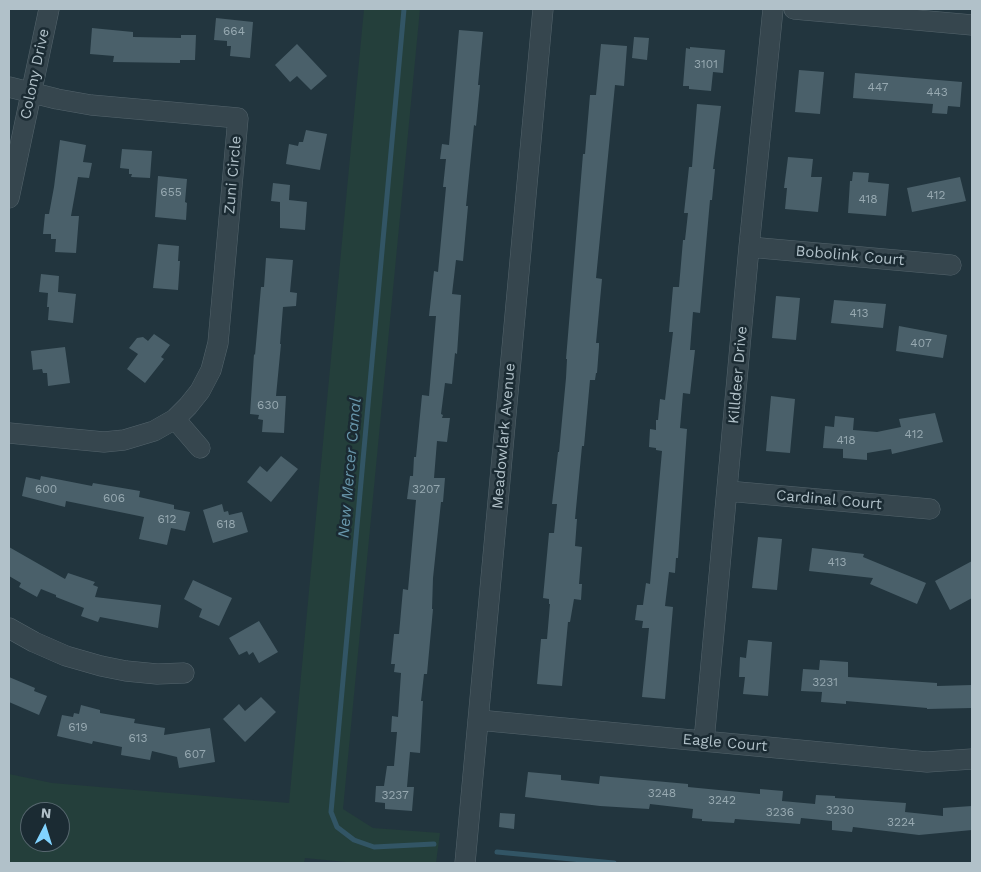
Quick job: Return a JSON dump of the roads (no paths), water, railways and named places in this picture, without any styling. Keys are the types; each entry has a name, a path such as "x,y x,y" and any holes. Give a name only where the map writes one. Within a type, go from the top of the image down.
{"street":[{"name":"Colony Drive","path":"9,198 49,9"},
{"name":"Meadowlark Avenue","path":"465,863 543,9"},
{"name":"Killdeer Drive","path":"704,741 749,247 773,9"},
{"path":"794,9 972,25"},
{"name":"Zuni Circle","path":"9,86 91,105 238,118 216,355 211,370 200,391 174,420 139,437 104,442 9,433"},
{"name":"Bobolink Court","path":"749,247 951,265"},
{"path":"174,420 200,448"},
{"name":"Cardinal Court","path":"728,491 930,510"},
{"path":"9,628 34,642 66,656 100,666 157,674 184,673"},
{"name":"Eagle Court","path":"478,720 927,762 972,759"}],"waterway":[{"name":"New Mercer Canal","path":"404,9 331,812 337,827 354,840 374,847 434,844"},
{"name":"New Mercer Canal","path":"497,852 614,863"}]}
